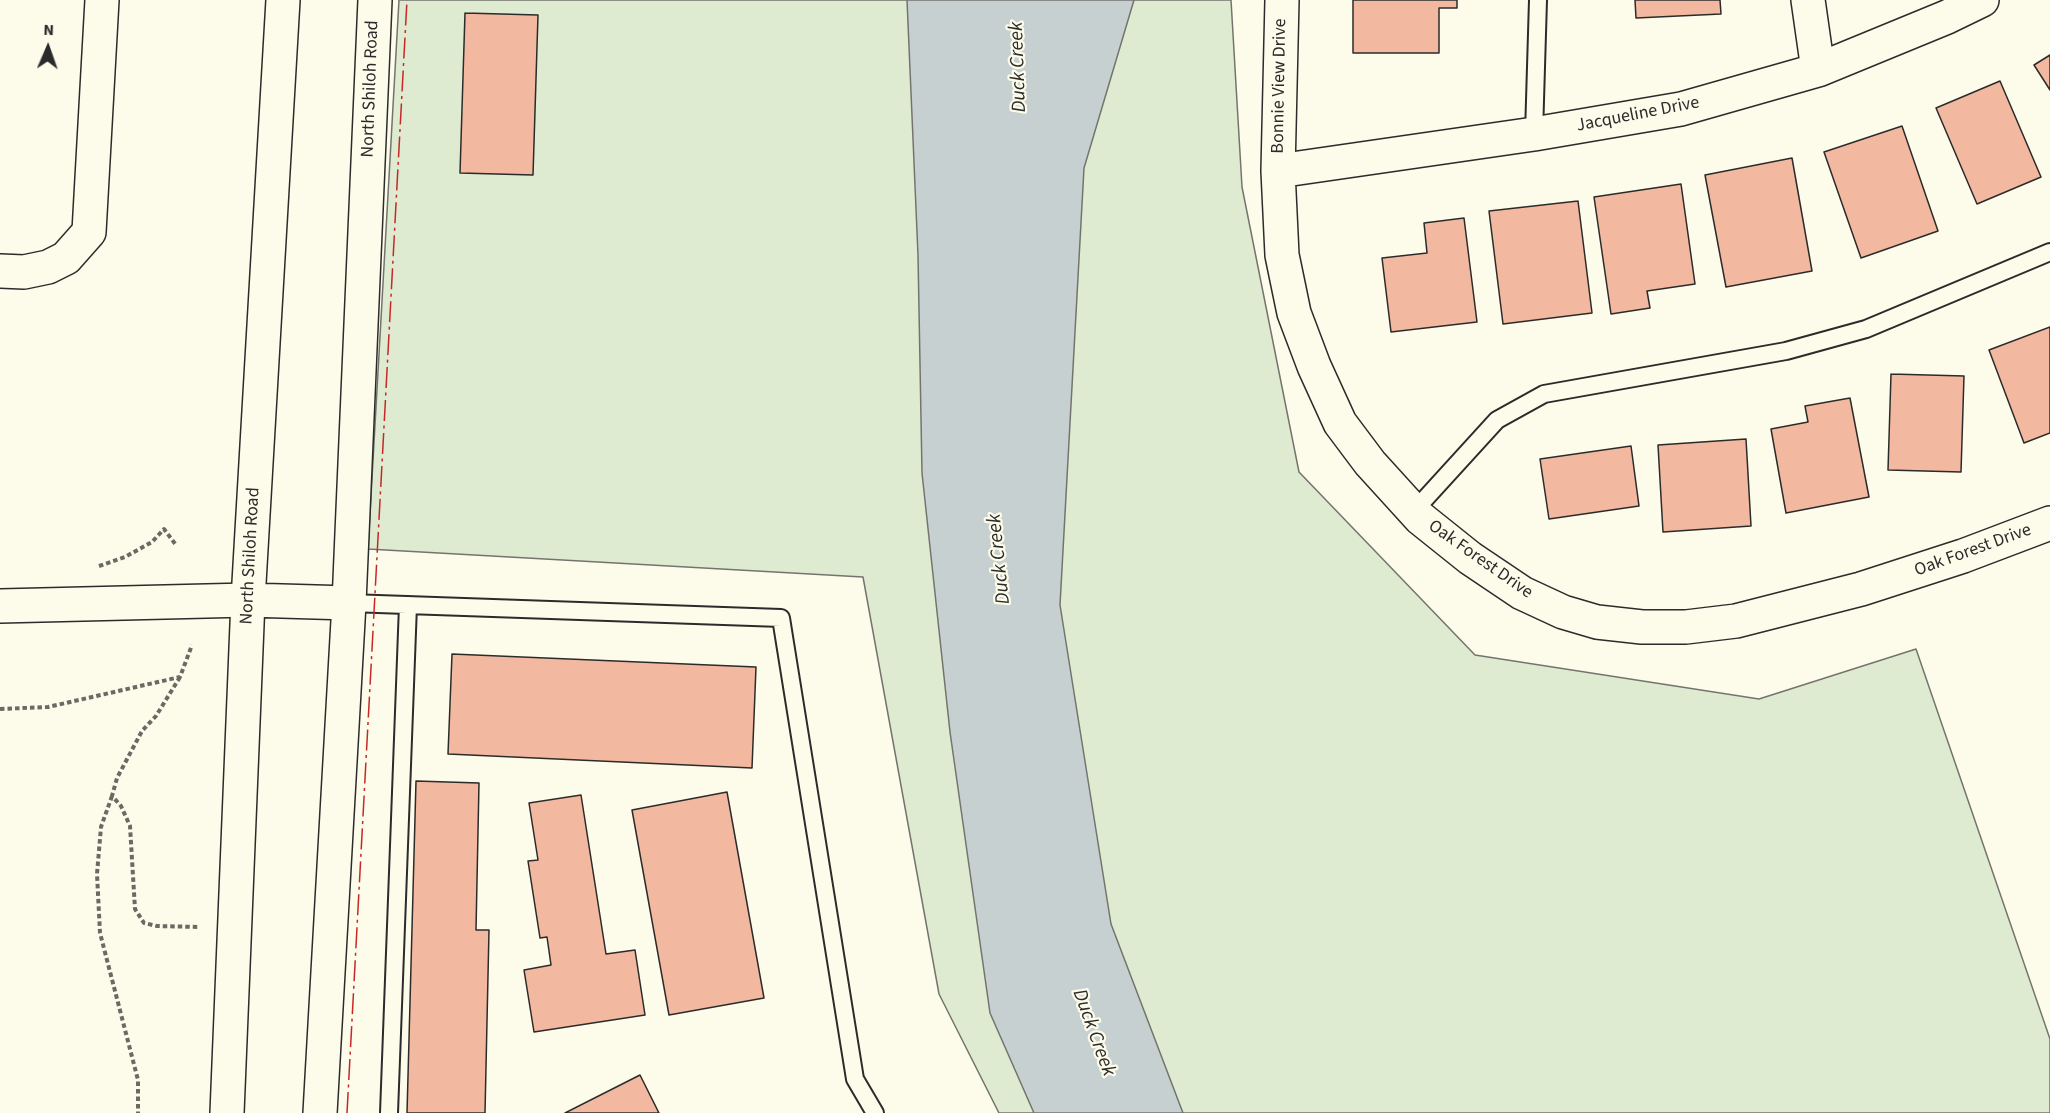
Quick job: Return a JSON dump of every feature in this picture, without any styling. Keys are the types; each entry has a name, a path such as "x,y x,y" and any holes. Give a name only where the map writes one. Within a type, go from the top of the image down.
{"street":[{"path":"0,271 24,272 48,267 66,258 88,232 102,0"},
{"name":"North Shiloh Road","path":"227,1113 248,600 283,0"},
{"name":"North Shiloh Road","path":"320,1113 349,603 375,0"},
{"name":"Bonnie View Drive","path":"1278,171 1282,0"},
{"path":"1808,0 1818,70"},
{"name":"Jacqueline Drive","path":"1278,171 1534,134 1681,109 1818,70 1947,17 1982,0"},
{"name":"Oak Forest Drive","path":"1278,171 1282,255 1294,314 1314,366 1341,423 1370,463 1414,511 1470,558 1522,593 1571,615 1598,622 1642,627 1686,627 1747,618 1872,585 1963,556 2050,523"},
{"path":"0,606 248,600 349,603"}],"lane":[{"path":"1534,134 1538,0"},
{"path":"1414,511 1497,420 1544,394 1786,351 1866,329 2050,252"},
{"path":"349,603 781,618 855,1079 875,1113"},
{"path":"389,1113 408,605"}],"path":[{"path":"91,568 125,557 152,542 164,529 176,545"},
{"path":"138,1113 138,1080 100,933 97,874 101,827 117,778 142,731 156,716 180,677 192,645"},
{"path":"0,709 48,707 180,677"},
{"path":"112,795 121,806 130,826 135,909 144,923 157,926 202,927"}],"green space":[{"path":"399,0 1231,0 1242,187 1299,472 1475,655 1759,699 1916,649 2050,1039 2050,1113 999,1113 939,994 863,577 368,549"}],"water":[{"name":"Duck Creek","path":"907,0 1134,0 1084,168 1060,605 1111,924 1183,1113 1034,1113 990,1013 950,732 922,473 918,255"}],"building":[{"path":"1353,0 1457,0 1457,8 1439,8 1439,53 1353,53"},
{"path":"1635,0 1720,0 1721,14 1636,18"},
{"path":"465,13 538,15 533,175 460,173"},
{"path":"2050,55 2050,90 2034,65"},
{"path":"2000,81 2041,177 1977,204 1936,108"},
{"path":"1902,126 1938,231 1861,258 1824,152"},
{"path":"1792,158 1812,271 1726,287 1705,175"},
{"path":"1681,184 1695,284 1647,291 1650,308 1611,314 1594,197"},
{"path":"1578,201 1592,313 1503,324 1489,211"},
{"path":"1464,218 1477,322 1391,332 1382,258 1427,253 1424,223"},
{"path":"2050,327 2050,433 2024,443 1989,350"},
{"path":"1891,374 1964,376 1961,472 1888,470"},
{"path":"1850,398 1869,497 1786,513 1771,429 1808,422 1805,406"},
{"path":"1746,439 1751,526 1663,532 1658,445"},
{"path":"1631,446 1639,506 1549,519 1540,459"},
{"path":"452,654 756,667 752,768 448,754"},
{"path":"416,781 479,783 476,930 489,930 485,1113 407,1113"},
{"path":"727,792 764,998 669,1015 632,810"},
{"path":"581,795 606,954 635,950 645,1015 534,1032 524,970 551,965 547,937 540,938 528,861 538,860 529,803"},
{"path":"640,1075 659,1113 565,1113"}],"power":[{"path":"347,1113 407,0"}]}
